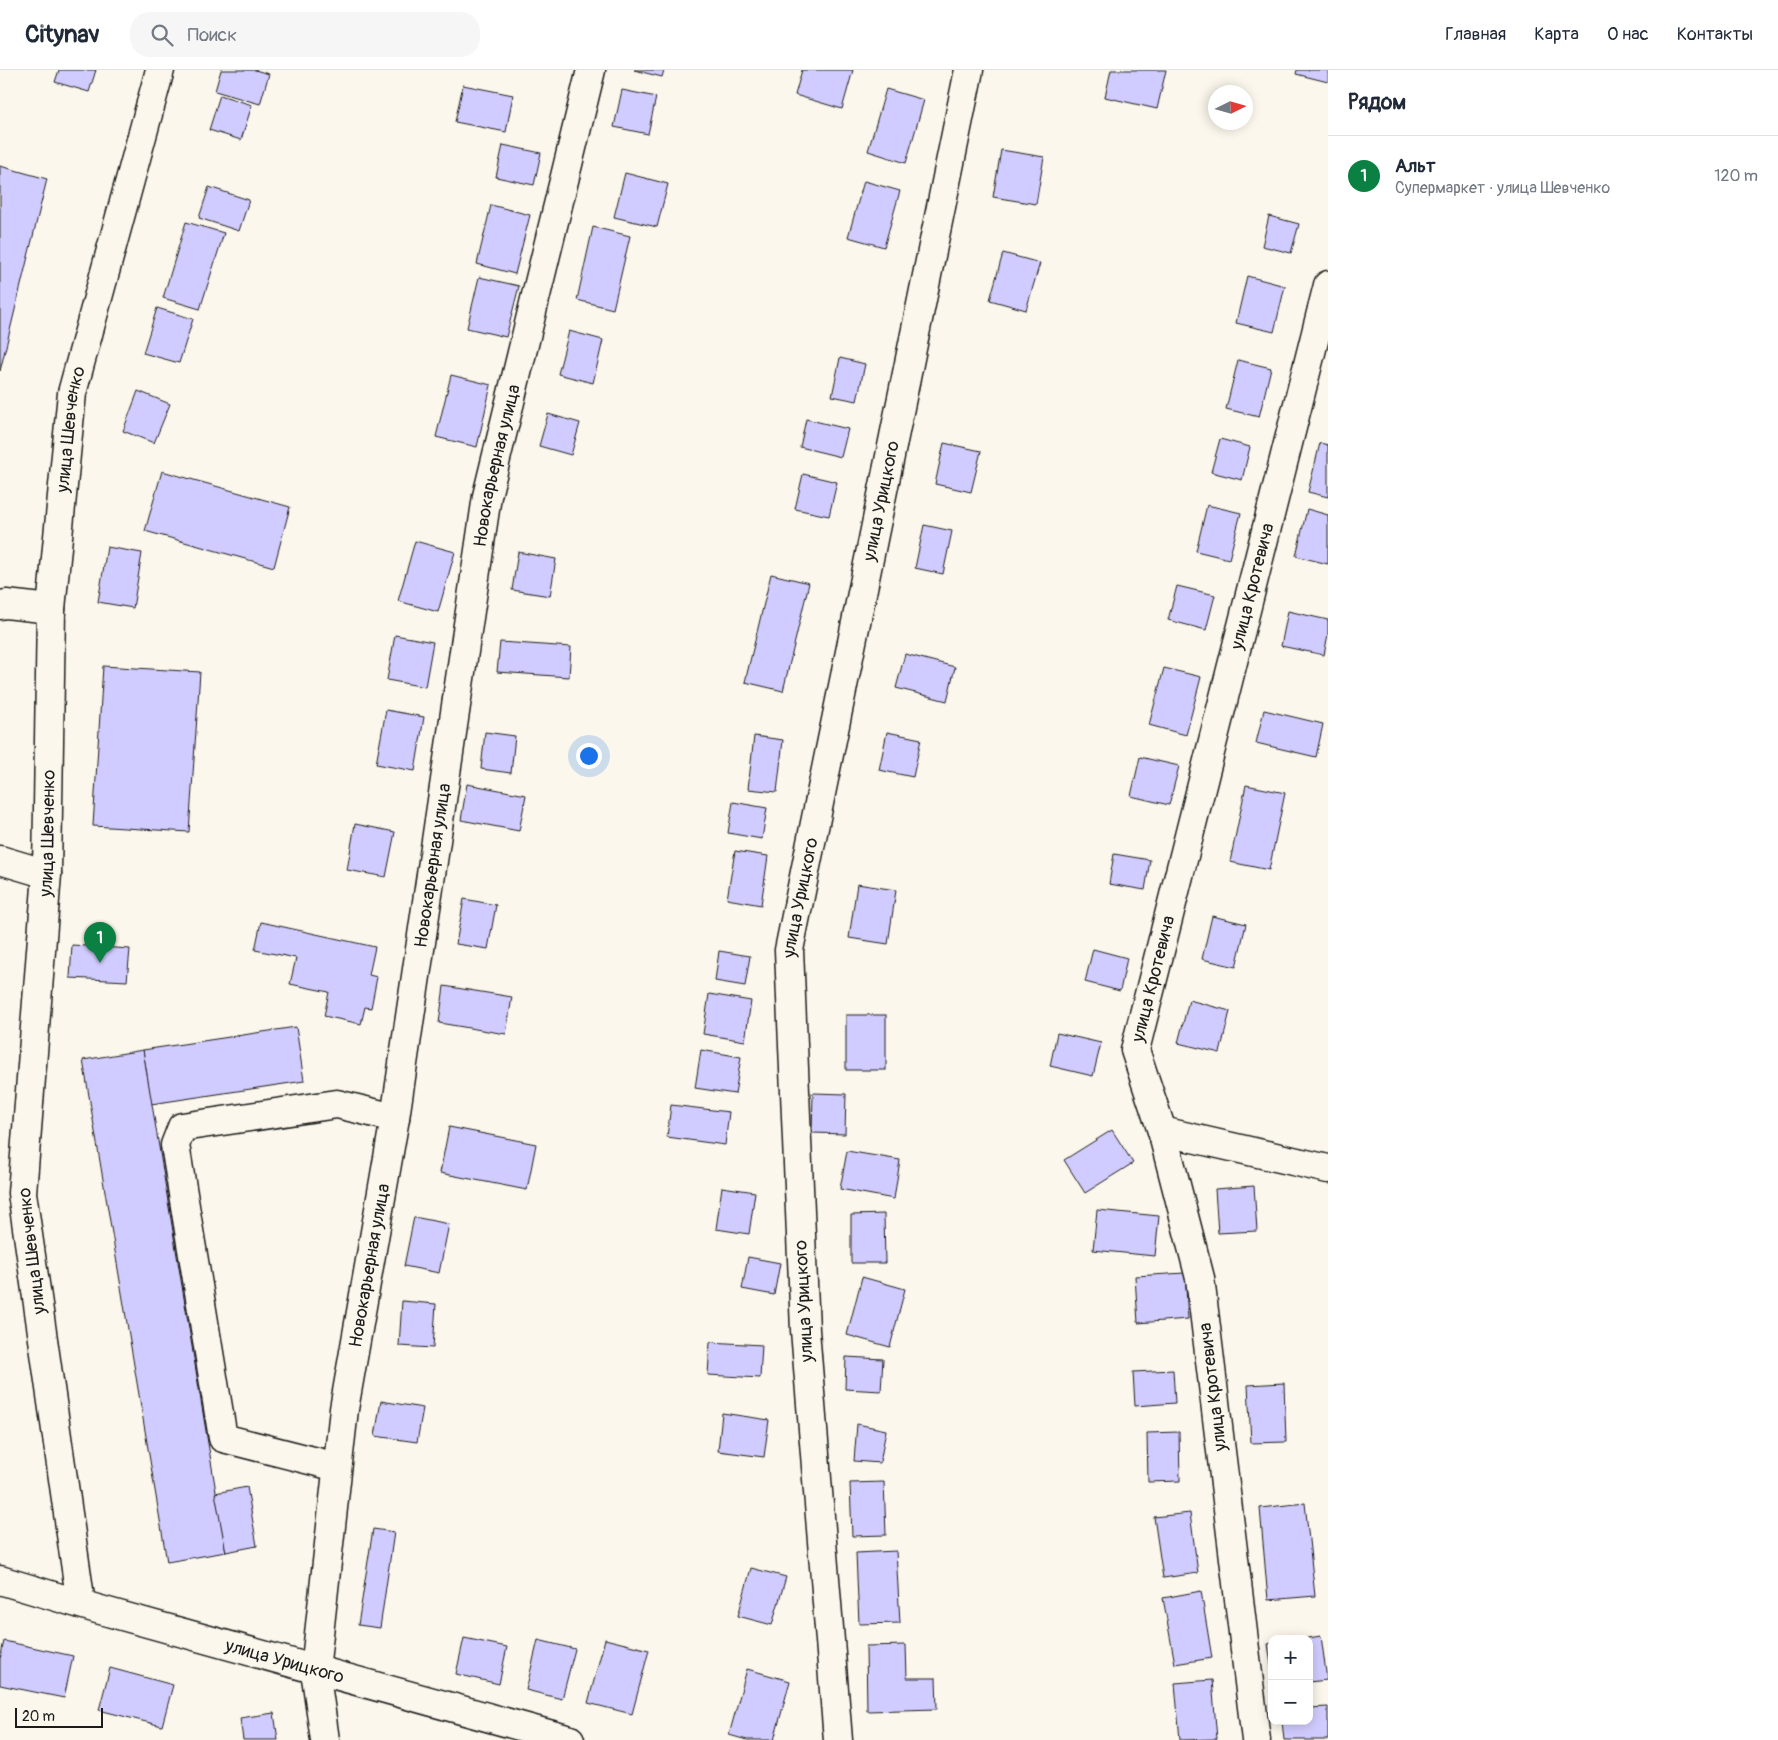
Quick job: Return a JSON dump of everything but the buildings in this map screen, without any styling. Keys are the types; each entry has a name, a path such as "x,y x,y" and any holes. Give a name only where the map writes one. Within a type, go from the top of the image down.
{"street":[{"name":"улица Шевченко","path":"81,1604 22,1193 47,874 51,609 72,392 160,70"},
{"name":"Новокарьерная улица","path":"325,1740 315,1670 344,1409 395,1118 487,496 591,70"},
{"name":"улица Урицкого","path":"838,1740 805,1330 789,950 969,70"},
{"name":"улица Кротевича","path":"1256,1740 1200,1278 1162,1131 1136,1050 1328,285"},
{"path":"0,605 51,609"},
{"path":"0,860 47,874"},
{"path":"337,1467 223,1438 175,1145 182,1127 337,1104 395,1118"},
{"path":"1162,1131 1328,1169"},
{"name":"улица Урицкого","path":"0,1580 315,1670 570,1740"}],"place":[{"name":"Альт","path":"100,963"}]}
